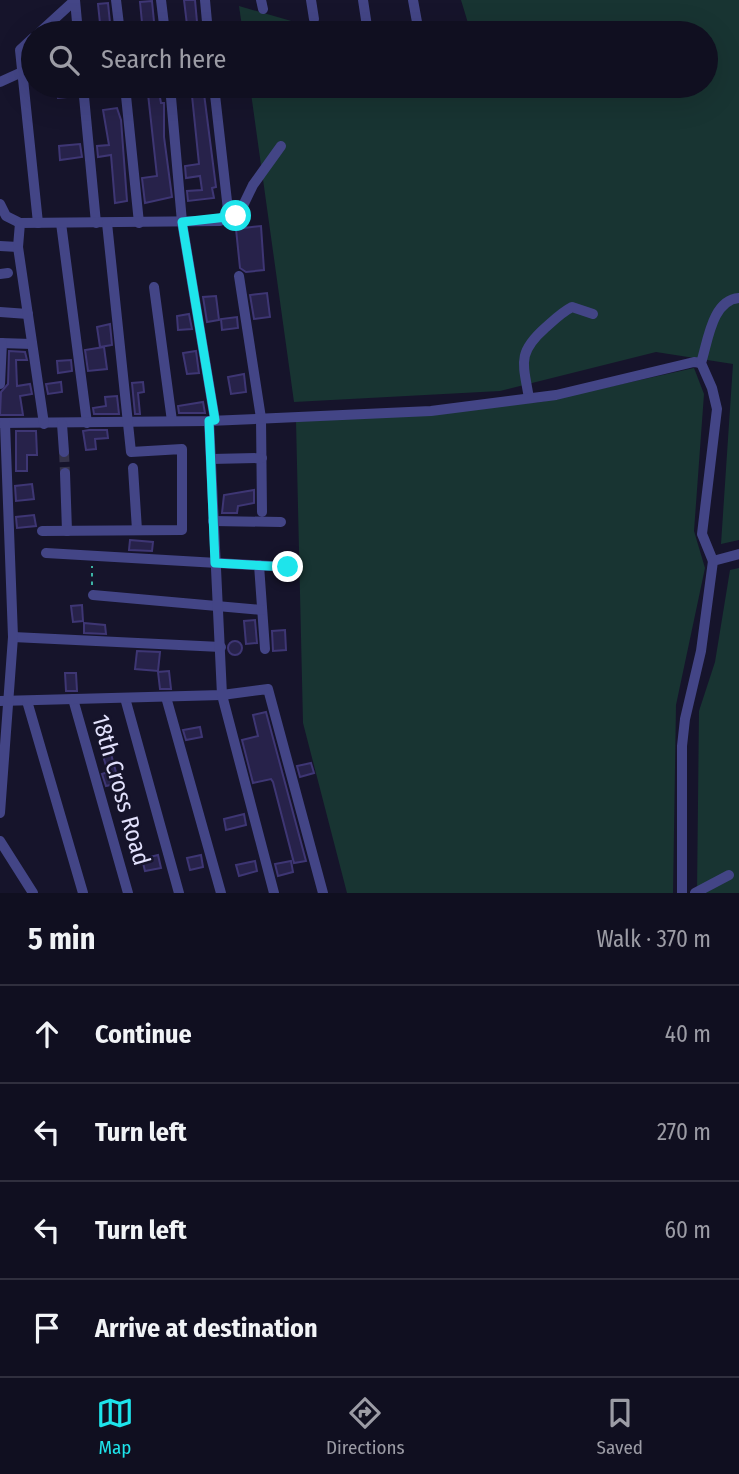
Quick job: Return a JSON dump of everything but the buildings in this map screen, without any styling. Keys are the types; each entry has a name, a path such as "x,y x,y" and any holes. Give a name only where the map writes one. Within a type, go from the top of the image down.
{"street":[{"path":"52,21 75,0"},
{"path":"75,0 77,21"},
{"path":"116,0 119,21"},
{"path":"161,0 163,21"},
{"path":"205,0 207,21"},
{"path":"311,0 314,19"},
{"path":"363,0 366,21"},
{"path":"413,0 417,21"},
{"path":"0,82 21,72"},
{"path":"25,98 38,223"},
{"path":"42,531 183,530 182,449 131,452 85,98"},
{"path":"126,98 139,223"},
{"path":"171,98 182,222 212,420 213,521 222,695 274,893"},
{"path":"215,98 228,210 226,217"},
{"path":"0,204 3,215 20,223 220,220 239,214 253,185 281,146"},
{"path":"20,223 19,247 44,424"},
{"path":"61,223 87,422"},
{"path":"0,247 19,247"},
{"path":"239,276 261,418 262,512"},
{"path":"154,287 172,421"},
{"path":"682,893 682,746 685,719 701,651 713,561 702,534 717,409 712,388 701,363 720,307 727,300 739,298"},
{"path":"529,398 523,359 528,344 564,311 581,308 593,314"},
{"path":"0,312 28,314"},
{"path":"0,384 1,343 33,344"},
{"path":"0,813 5,701 13,637 2,423 212,420 431,411 529,398 701,363"},
{"path":"62,424 64,452"},
{"path":"211,459 262,458"},
{"path":"133,468 137,530"},
{"path":"65,473 67,531"},
{"path":"213,521 281,522"},
{"path":"46,553 288,567"},
{"path":"713,561 739,554"},
{"path":"260,565 265,649"},
{"path":"93,595 262,610"},
{"path":"13,637 220,647"},
{"path":"5,701 222,695 268,690 323,893"},
{"path":"166,697 221,893"},
{"path":"125,698 179,893"},
{"name":"18th Cross Road","path":"73,699 128,893"},
{"path":"27,701 83,893"},
{"path":"0,841 32,892"},
{"path":"695,893 729,875"}],"path":[{"path":"92,555 93,595"}],"green space":[{"path":"461,0 739,0 739,540 721,544 733,364 656,352 500,391 294,402 252,98 718,98 718,21 467,21"},
{"path":"239,6 291,21 241,21"},
{"path":"694,368 704,394 694,531 705,568 676,705 673,893 347,893 303,723 296,421 541,402"},
{"path":"739,568 739,893 697,893 699,711 715,662 730,570"}],"tunnel":[{"path":"64,452 65,473"}],"route":[{"path":"236,216 220,220 182,222 215,420 209,421 215,563 288,567"}]}
